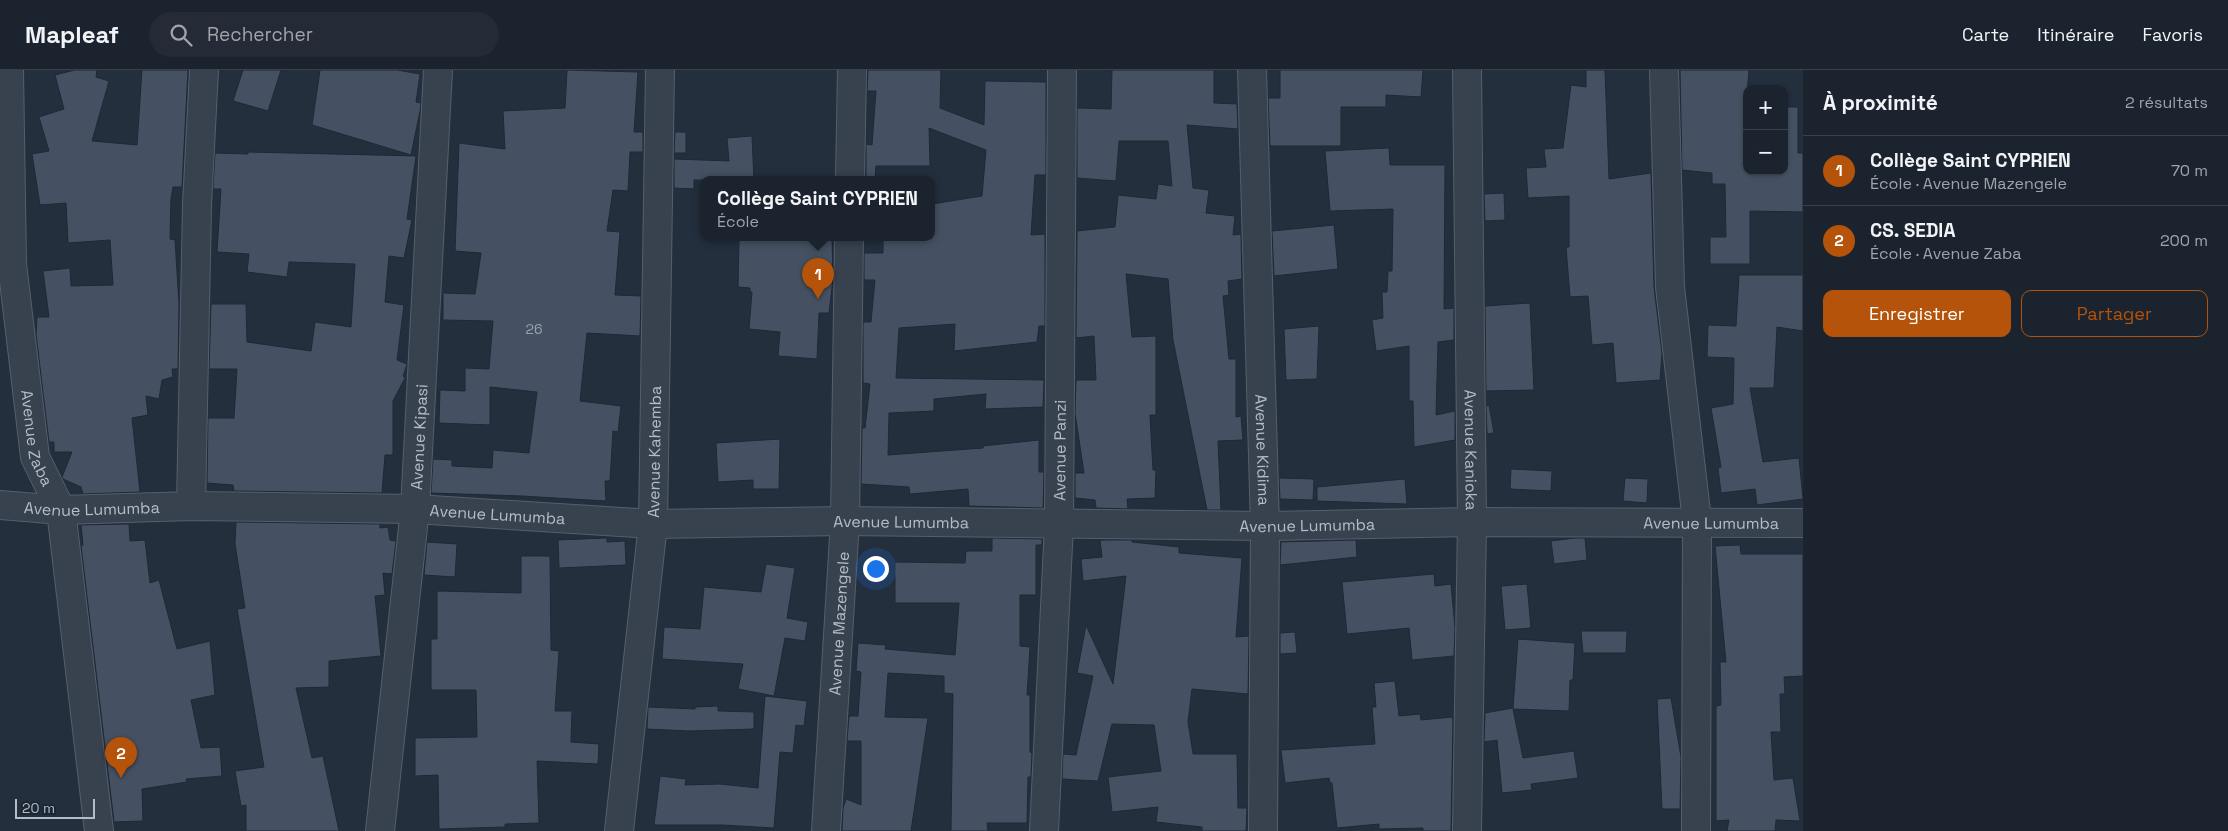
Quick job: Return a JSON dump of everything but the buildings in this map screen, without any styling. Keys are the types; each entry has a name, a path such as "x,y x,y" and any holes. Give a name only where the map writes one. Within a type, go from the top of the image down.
{"street":[{"name":"Avenue Zaba","path":"9,70 12,264 14,284 35,457 61,510 99,831"},
{"path":"191,506 197,205 204,70"},
{"name":"Avenue Kipasi","path":"380,831 415,509 438,70"},
{"name":"Avenue Kahemba","path":"619,831 653,524 660,70"},
{"path":"850,176 852,70"},
{"name":"Avenue Panzi","path":"1044,831 1059,525 1062,70"},
{"name":"Avenue Kidima","path":"1252,70 1265,526 1263,831"},
{"name":"Avenue Kanioka","path":"1467,70 1472,522 1467,831"},
{"path":"1664,70 1670,287 1697,521 1696,831"},
{"name":"Avenue Mazengele","path":"826,831 845,521 849,241"},
{"name":"Avenue Lumumba","path":"0,505 61,510 191,506 415,509 653,524 845,521 1265,526 1472,522 1697,521 1803,523"}],"place":[{"name":"Collège Saint CYPRIEN","path":"818,299"},
{"name":"CS. SEDIA","path":"121,778"}]}
